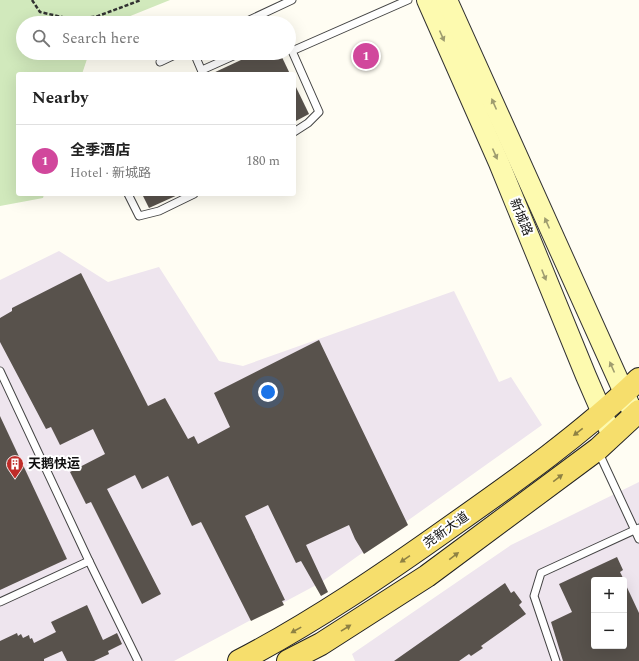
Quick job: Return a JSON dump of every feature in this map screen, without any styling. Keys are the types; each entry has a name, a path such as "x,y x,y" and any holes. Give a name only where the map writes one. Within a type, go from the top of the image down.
{"main road":[{"name":"新城路","path":"427,0 499,164 602,413 605,442"},
{"name":"新城路","path":"447,0 632,387 637,413"},
{"name":"尧新大道","path":"239,661 309,622 406,559 510,485 602,413 632,387"},
{"name":"尧新大道","path":"288,661 321,644 427,576 605,442 637,413"}],"lane":[{"path":"258,16 292,0"},
{"path":"296,46 408,0"},
{"path":"160,62 164,60"},
{"path":"197,60 203,72 226,60"},
{"path":"295,60 319,112 308,123 296,131"},
{"path":"129,196 139,216 159,211 190,196"},
{"path":"0,371 89,561 138,661"},
{"path":"605,442 637,529 639,540"},
{"path":"556,661 534,596 540,573 637,529"},
{"path":"0,602 89,561"}],"path":[{"path":"32,0 40,12 58,16"},
{"path":"98,16 141,0"}],"shaded area":[{"path":"59,251 108,282 159,267 219,361 243,366 454,291 499,382 511,377 542,425 320,583 174,661 0,661 0,280"},
{"path":"639,482 639,661 355,661 352,654 511,545"}],"green space":[{"path":"0,0 170,0 130,16 16,16 16,60 87,60 83,72 16,72 16,196 44,196 43,198 0,206"}],"building":[{"path":"241,60 283,60 289,72 215,72"},
{"path":"296,87 309,114 296,121"},
{"path":"143,196 176,196 149,208"},
{"path":"81,273 148,406 165,398 188,439 194,436 198,444 230,427 214,393 319,340 408,525 364,554 349,525 306,545 328,592 321,596 301,561 296,563 268,505 245,516 285,600 282,601 284,605 251,621 201,522 192,526 168,476 142,489 135,475 107,489 161,594 142,604 91,502 86,504 70,472 105,454 93,429 60,445 51,427 46,429 0,342 0,318 12,311 12,308"},
{"name":"天鹅快运","path":"0,416 67,559 0,590"},
{"path":"617,557 623,570 620,572 622,577 591,577 591,649 627,649 627,587 639,613 639,661 563,661 551,622 572,612 559,584"},
{"path":"505,583 511,593 514,591 522,602 519,605 526,614 481,646 483,648 471,656 469,654 459,661 394,661"},
{"path":"87,605 103,640 117,633 122,644 108,651 109,654 94,661 67,661 62,651 44,659 44,661 0,661 0,641 17,633 18,636 21,634 23,638 29,635 30,639 32,638 34,643 56,632 51,622"}],"place":[{"name":"全季酒店","path":"366,56"},
{"name":"天鹅快运","path":"15,479"}]}
